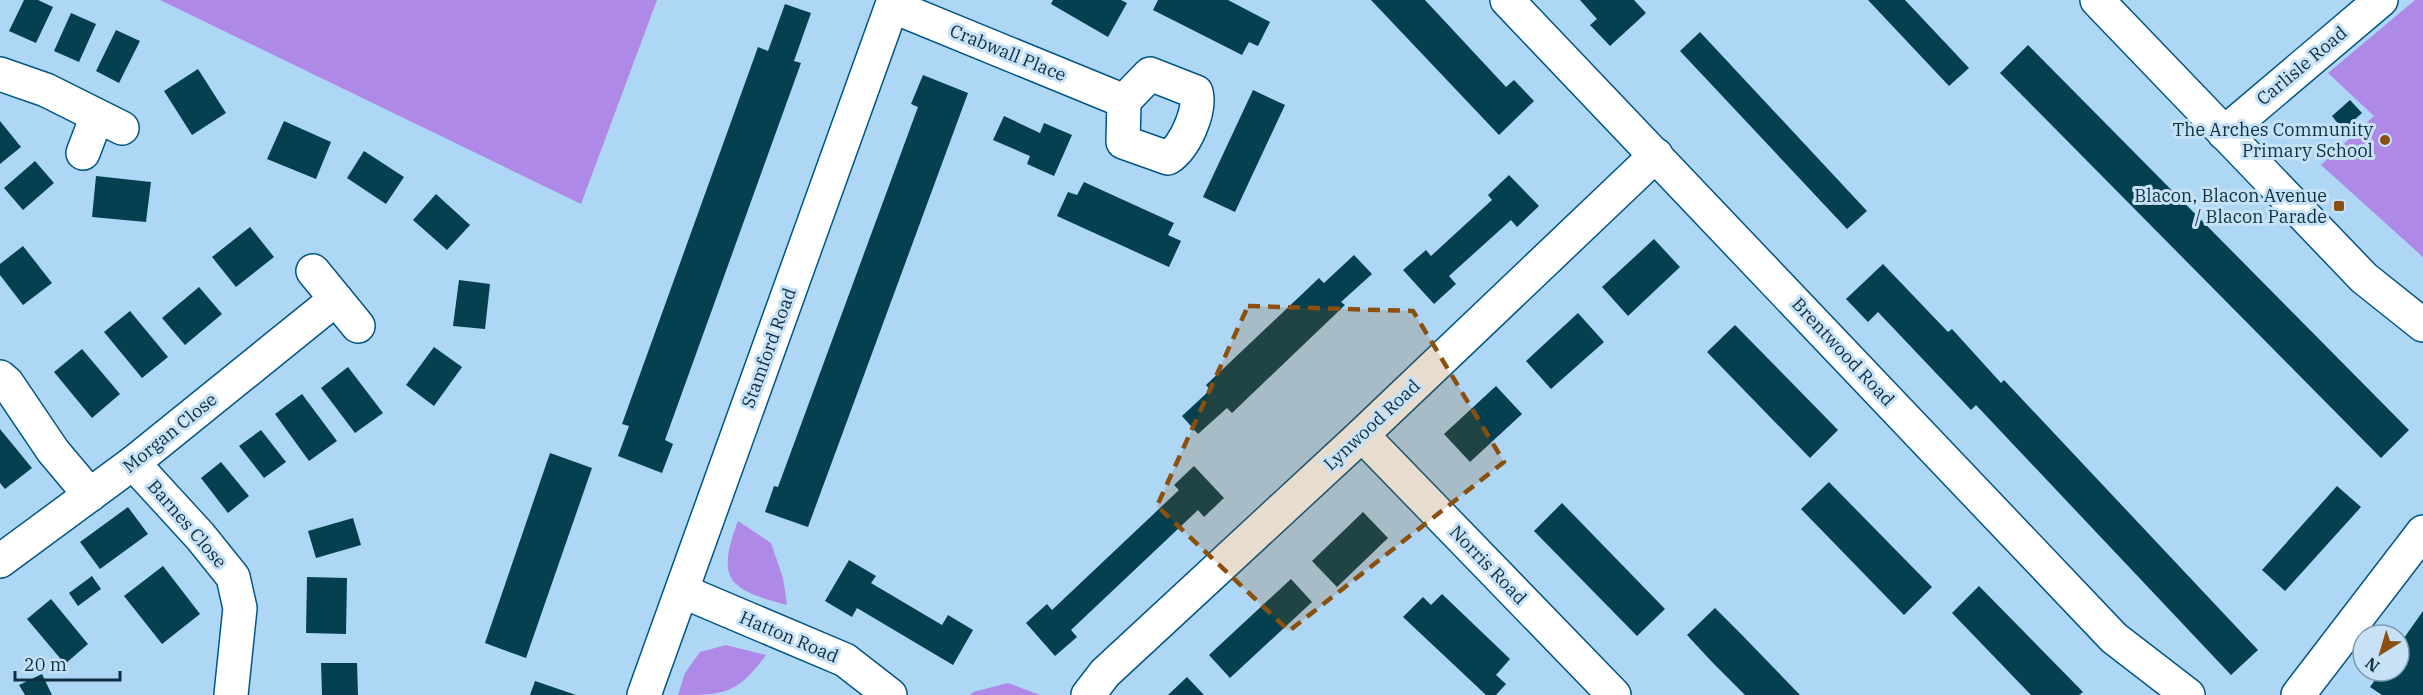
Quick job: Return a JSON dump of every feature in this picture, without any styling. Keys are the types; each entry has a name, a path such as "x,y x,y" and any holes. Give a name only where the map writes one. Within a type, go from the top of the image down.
{"street":[{"name":"Brentwood Road","path":"1507,0 2114,638 2188,695"},
{"path":"2097,0 2364,278 2423,325"},
{"name":"Carlisle Road","path":"2224,133 2381,0"},
{"name":"Crabwall Place","path":"893,3 1124,101"},
{"name":"Stamford Road","path":"644,695 893,3"},
{"path":"0,74 46,90 109,122 82,153"},
{"name":"Lynwood Road","path":"1088,695 1105,673 1362,435 1656,155"},
{"path":"313,271 358,326"},
{"name":"Morgan Close","path":"0,561 133,463 336,299"},
{"path":"0,377 8,383 53,450 90,495"},
{"name":"Norris Road","path":"1362,435 1614,695"},
{"name":"Barnes Close","path":"133,463 200,536 233,577 240,608 231,695"},
{"path":"2298,695 2418,548"},
{"name":"Hatton Road","path":"682,591 845,660 890,695"}],"highlighted area":[{"path":"1248,306 1413,311 1504,462 1289,631 1157,506"}],"shaded area":[{"path":"160,0 657,0 581,204"},
{"name":"The Arches Community Primary School","path":"2415,0 2423,0 2423,257 2321,165 2374,116 2328,73"},
{"path":"738,521 771,543 783,578 787,605 752,594 740,588 732,580 728,570 728,557"},
{"path":"726,645 766,655 747,678 729,690 719,693 678,695 685,673 700,652"},
{"path":"1008,683 1040,695 970,695 973,692"}],"building":[{"path":"24,0 38,0 53,7 36,43 9,31"},
{"path":"1053,0 1121,0 1127,3 1108,37 1051,4"},
{"path":"1158,0 1228,0 1270,22 1258,46 1249,42 1242,55 1153,10"},
{"path":"1371,0 1425,0 1506,87 1514,80 1534,101 1499,135"},
{"path":"1580,0 1634,0 1646,13 1610,46 1590,25 1597,19"},
{"path":"1868,0 1905,0 1969,68 1949,86"},
{"path":"785,4 811,13 794,61 801,63 665,440 673,444 662,473 618,456 629,426 622,424 758,47 768,51"},
{"path":"71,13 96,24 79,62 54,51"},
{"path":"116,30 140,41 119,83 96,71"},
{"path":"1700,32 1867,211 1847,229 1680,51"},
{"path":"2028,45 2409,430 2381,458 2000,73"},
{"path":"198,69 226,113 192,135 164,91"},
{"path":"923,75 968,93 808,527 765,512 774,486 778,487 918,107 911,104"},
{"path":"1253,90 1285,105 1235,212 1203,197"},
{"path":"2350,100 2362,113 2343,130 2332,116"},
{"path":"1004,116 1040,133 1044,123 1072,135 1054,176 1027,164 1030,156 993,140"},
{"path":"0,121 21,147 0,164"},
{"path":"284,121 331,142 316,179 267,159"},
{"path":"364,151 404,177 386,204 347,178"},
{"path":"35,161 54,183 23,210 4,188"},
{"path":"1509,175 1539,206 1517,227 1511,220 1449,276 1456,284 1434,304 1403,270 1426,250 1431,256 1492,200 1488,195"},
{"path":"96,176 151,182 146,222 92,217"},
{"path":"1084,182 1174,223 1168,235 1181,241 1169,267 1057,216 1068,192 1077,195"},
{"path":"436,194 470,225 447,250 413,220"},
{"path":"250,227 274,257 236,287 212,257"},
{"path":"1654,239 1680,267 1628,316 1602,287"},
{"path":"23,246 52,283 23,305 0,275 0,264"},
{"path":"1354,255 1372,274 1341,302 1345,305 1232,413 1227,408 1198,434 1182,416 1210,390 1206,385 1319,278 1324,283"},
{"path":"1883,264 1948,332 1952,329 2001,383 2004,380 2258,650 2231,675 1976,405 1971,410 1878,312 1868,322 1846,299"},
{"path":"459,280 490,284 485,329 453,326"},
{"path":"199,287 222,314 185,345 162,318"},
{"path":"130,311 168,357 142,378 104,332"},
{"path":"1578,313 1604,342 1551,389 1526,361"},
{"path":"1735,325 1838,430 1810,458 1707,352"},
{"path":"434,347 462,367 434,406 406,385"},
{"path":"82,349 120,394 92,418 54,372"},
{"path":"348,367 383,413 355,433 321,388"},
{"path":"1496,386 1522,414 1470,462 1444,434"},
{"path":"302,394 337,441 309,461 275,414"},
{"path":"0,429 32,468 5,489 0,483"},
{"path":"261,430 286,462 264,478 239,446"},
{"path":"550,453 592,468 526,658 485,643"},
{"path":"221,462 249,496 228,513 201,478"},
{"path":"1194,466 1224,498 1204,517 1198,510 1071,630 1077,637 1055,656 1026,623 1047,604 1052,610 1179,490 1174,485"},
{"path":"1829,482 1932,587 1904,615 1801,509"},
{"path":"2337,486 2361,507 2285,591 2262,570"},
{"path":"1562,503 1665,609 1637,636 1534,531"},
{"path":"128,507 148,534 100,569 80,542"},
{"path":"1363,512 1388,538 1337,587 1312,561"},
{"path":"353,518 361,545 316,558 308,531"},
{"path":"849,560 876,576 871,583 942,625 948,615 973,630 953,665 857,608 852,617 825,601"},
{"path":"163,566 200,614 162,644 124,596"},
{"path":"92,576 101,589 78,606 69,593"},
{"path":"307,577 347,578 346,634 306,633"},
{"path":"1291,579 1312,602 1230,678 1209,655"},
{"path":"1979,586 2083,692 2079,695 2031,695 1952,613"},
{"path":"1442,594 1510,659 1496,675 1506,684 1496,695 1486,695 1403,617 1423,597 1431,605"},
{"path":"51,599 88,644 65,664 27,619"},
{"path":"1715,608 1800,695 1745,695 1712,662 1687,635"},
{"path":"2423,611 2423,695 2382,695 2370,687 2373,683 2411,683 2411,628"},
{"path":"321,663 357,663 358,695 322,695"},
{"path":"42,674 52,695 25,695 19,685"},
{"path":"1187,677 1204,695 1168,695"},
{"path":"535,681 576,695 530,695"}],"place":[{"name":"The Arches Community Primary School","path":"2385,140"},
{"name":"Blacon, Blacon Avenue / Blacon Parade","path":"2339,206"}]}
